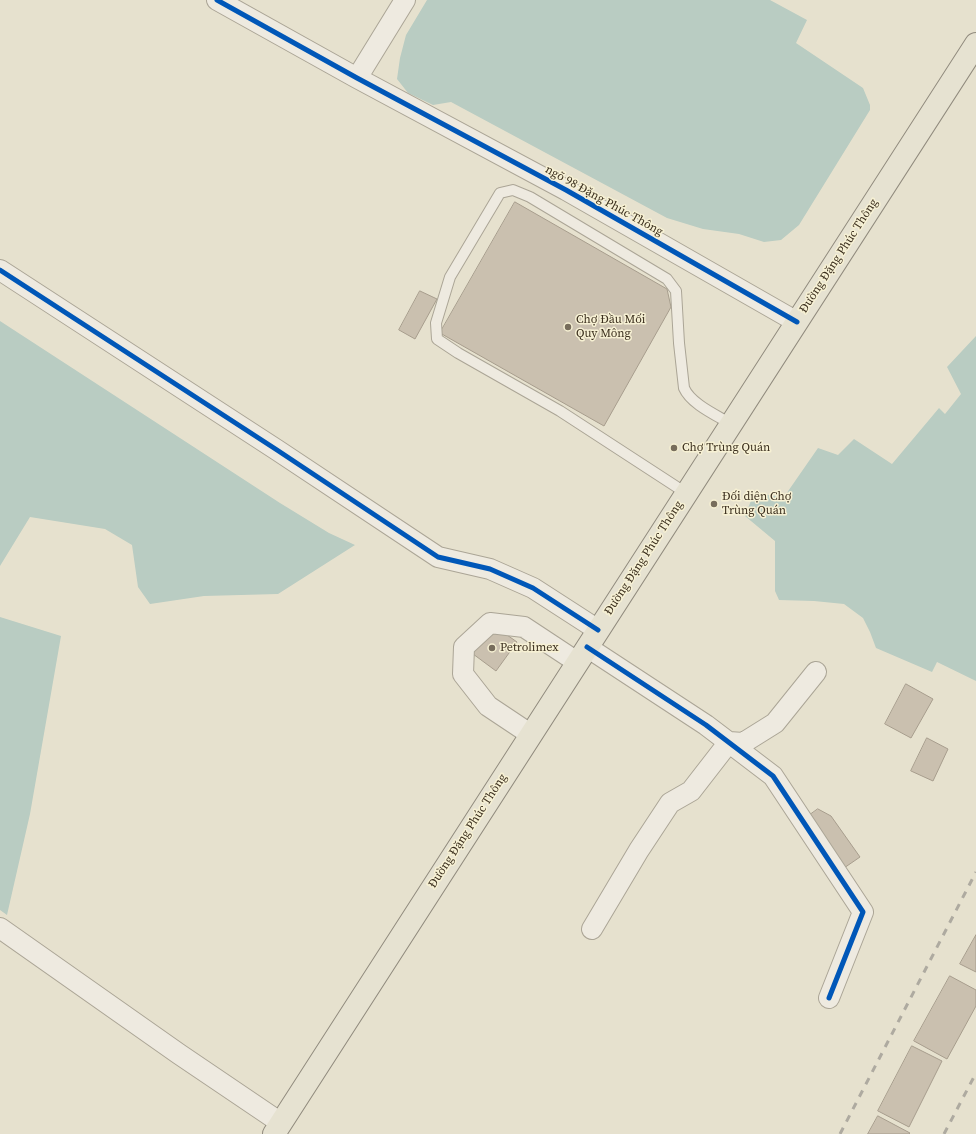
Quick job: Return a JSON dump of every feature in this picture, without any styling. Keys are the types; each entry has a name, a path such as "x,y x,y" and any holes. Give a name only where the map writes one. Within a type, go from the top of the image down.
{"main road":[{"name":"Đường Đặng Phúc Thông","path":"277,1128 976,44"}],"street":[{"name":"ngõ 98 Đặng Phúc Thông","path":"216,0 357,78 566,190 797,322"},
{"path":"357,78 405,0"},
{"path":"0,270 277,450 438,557 490,569 533,588 588,646 706,725 773,776 863,912 829,998"},
{"path":"530,734 488,706 463,674 464,647 490,623 524,627 588,646"},
{"path":"729,742 743,743 775,723 816,672"},
{"path":"592,929 639,850 670,803 691,791 729,742"},
{"path":"0,928 179,1054 277,1128"}],"lane":[{"path":"686,493 560,411 458,353 437,338 436,322 450,277 500,194 513,190 530,197 667,279 676,291 679,343 684,388 686,393 695,402 731,424"}],"shaded area":[{"path":"427,0 770,0 807,20 796,43 863,88 870,105 870,110 799,225 781,240 764,242 739,234 703,229 667,218 451,102 433,105 408,93 397,79 400,58 406,35"},
{"path":"0,321 280,503 329,533 355,545 278,594 204,596 150,604 138,587 132,545 105,529 30,517 0,566"},
{"path":"976,336 976,681 937,662 932,672 876,648 863,618 844,604 779,600 775,591 775,541 745,516 754,493 784,497 818,448 838,455 854,439 892,464 939,408 945,414 961,394 947,367"},
{"path":"0,617 61,636 30,814 7,915 0,910"}],"building":[{"path":"515,202 667,289 671,307 604,426 440,333"},
{"path":"420,291 437,299 415,339 399,330"},
{"path":"490,623 517,642 496,671 469,651"},
{"path":"906,684 933,699 911,738 885,724"},
{"path":"927,738 948,749 933,781 911,771"},
{"path":"818,809 831,816 860,857 844,868 807,817"},
{"path":"976,935 976,972 960,964"},
{"path":"950,976 976,990 976,1006 947,1059 914,1041"},
{"path":"912,1046 942,1061 909,1127 878,1111"},
{"path":"878,1116 910,1133 868,1134"}],"railway":[{"path":"840,1134 976,872"},
{"path":"944,1134 976,1073"}],"cycle path":[{"path":"217,0 357,78 566,190 797,322"},
{"path":"0,270 277,450 438,557 490,569 533,588 598,630"},
{"path":"587,647 706,725 773,776 863,912 829,998"}],"place":[{"name":"Chợ Đầu Mối Quy Mông","path":"568,327"},
{"name":"Chợ Trùng Quán","path":"674,448"},
{"name":"Đối diện Chợ Trùng Quán","path":"714,504"},
{"name":"Petrolimex","path":"492,648"}]}
